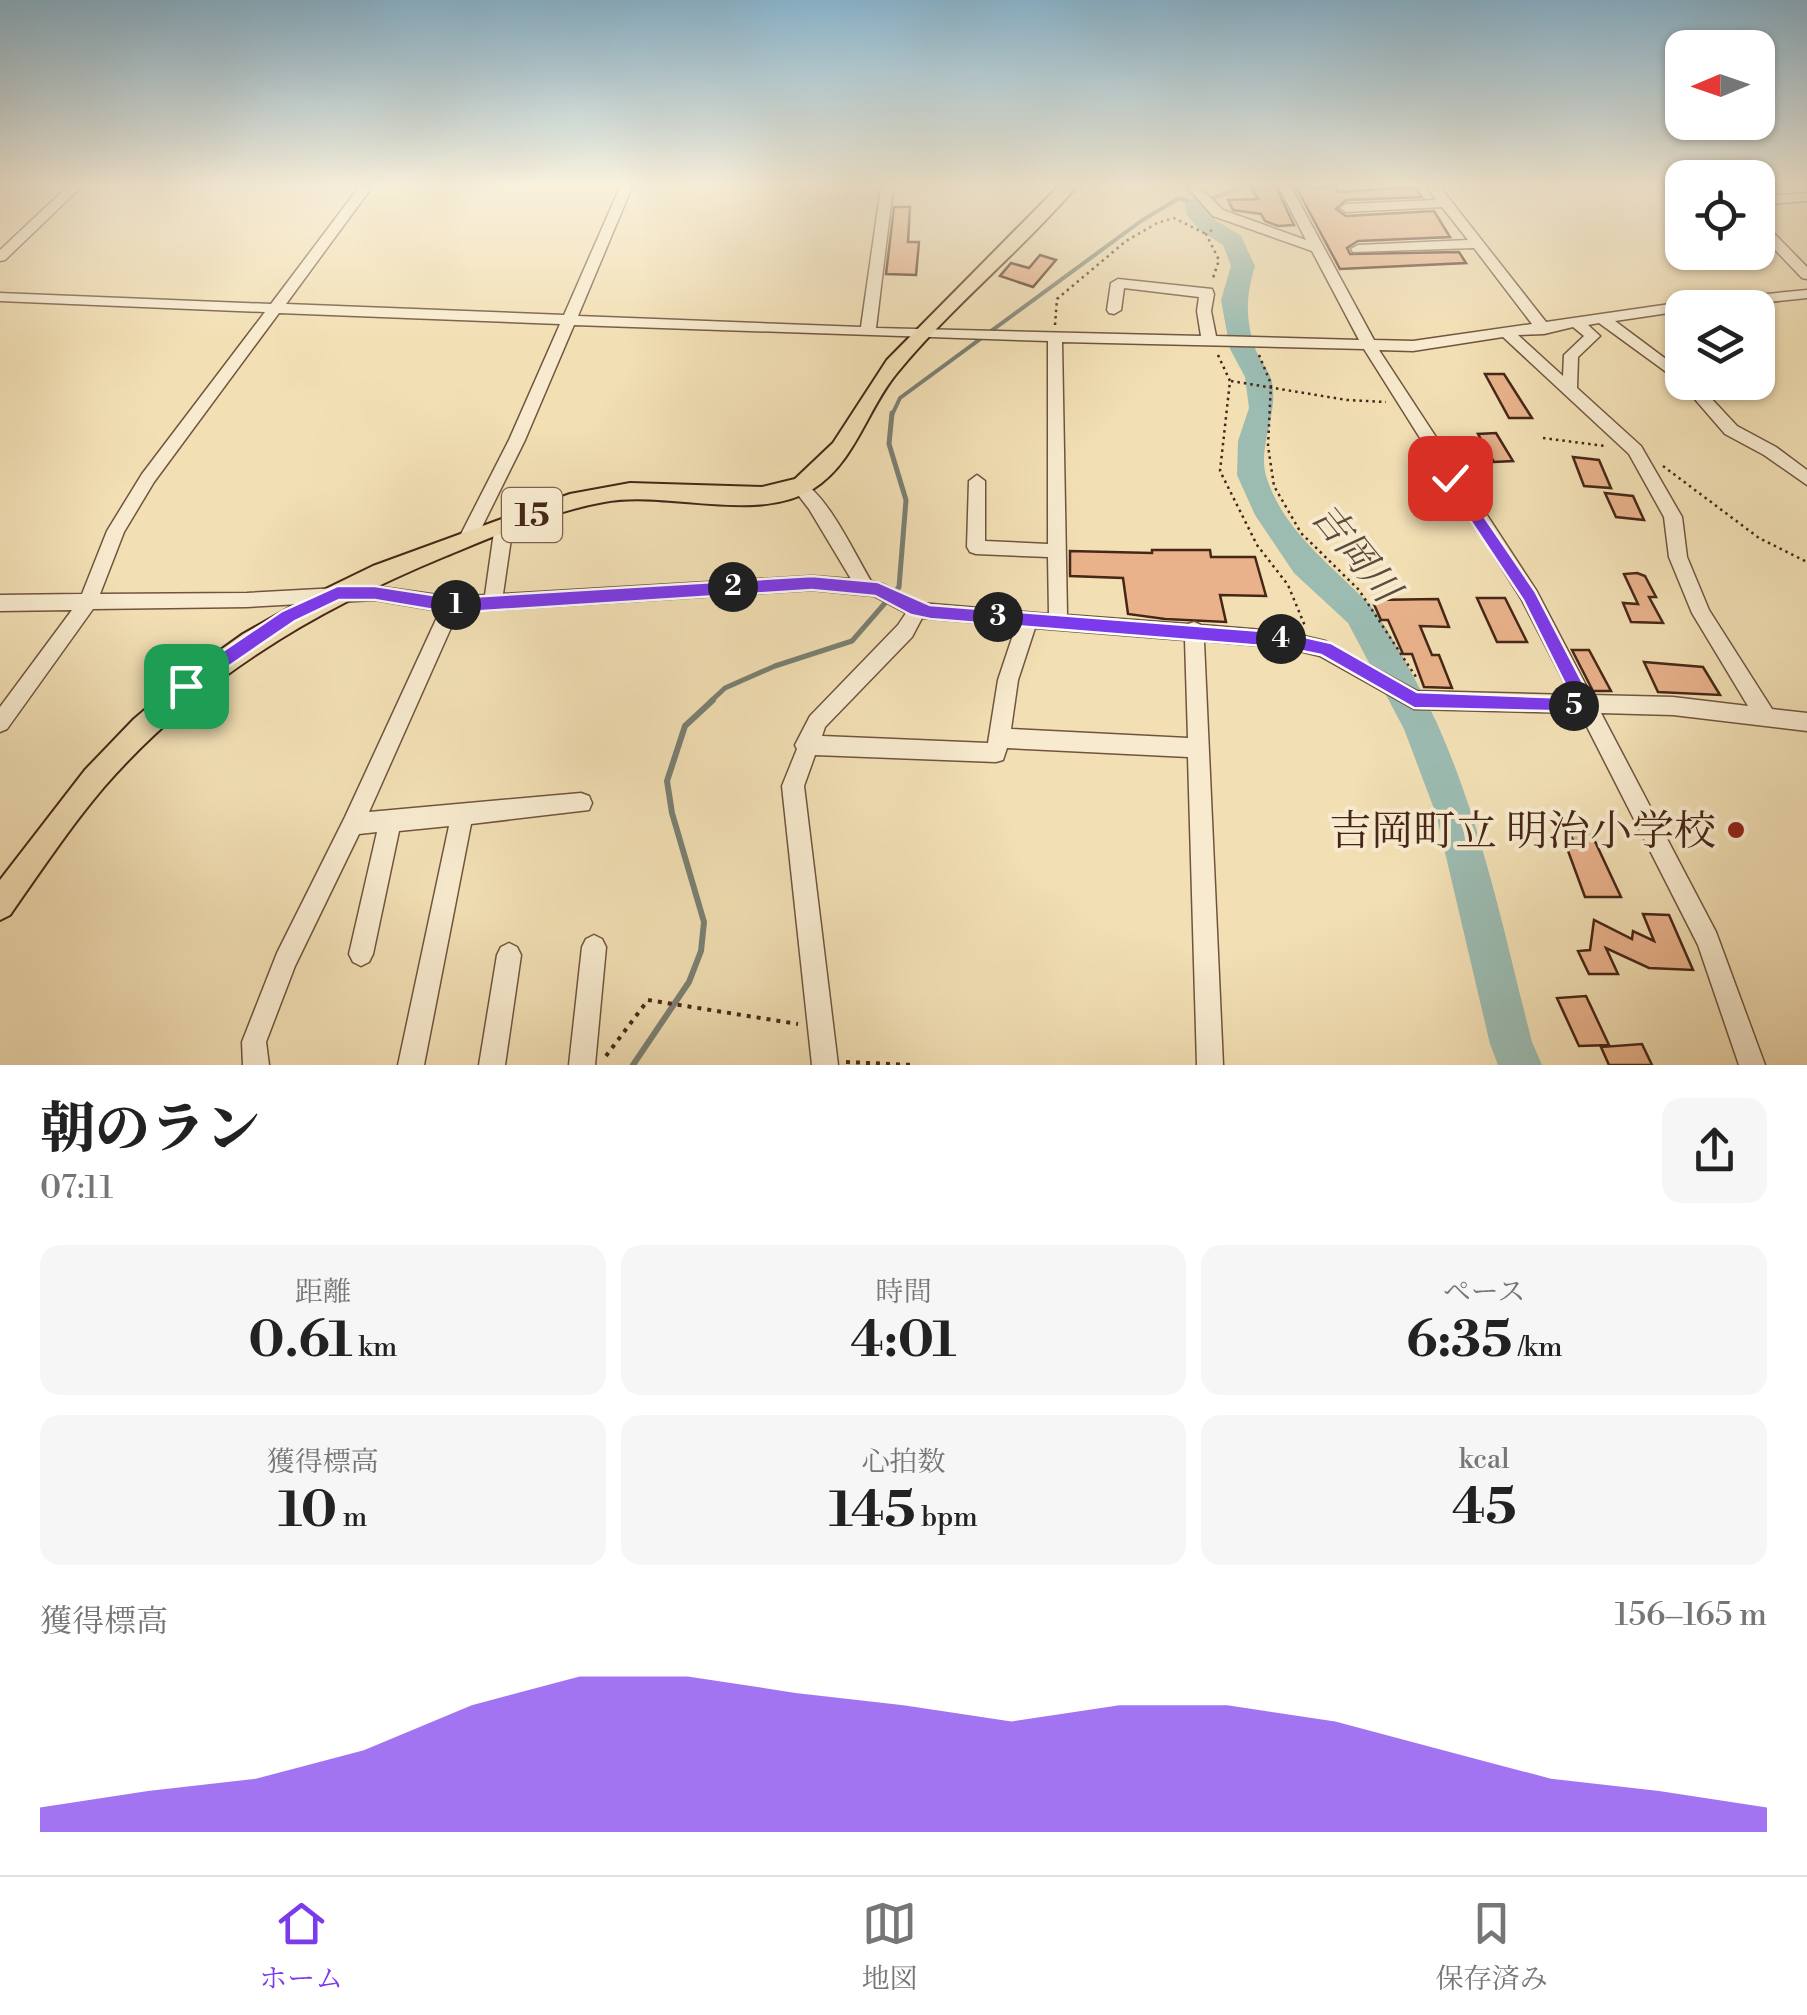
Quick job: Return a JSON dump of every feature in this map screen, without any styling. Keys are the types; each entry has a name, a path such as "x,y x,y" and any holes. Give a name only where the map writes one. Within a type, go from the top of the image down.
{"main road":[{"path":"800,488 830,461 875,387 1020,237"},
{"name":"15","path":"0,905 46,835 116,753 186,686 288,616 378,572 583,498 658,489 765,494 800,488"}],"street":[{"path":"0,256 21,237"},
{"path":"0,722 88,602 128,510 186,425 330,237"},
{"path":"468,538 517,440 605,237"},
{"path":"868,332 881,237"},
{"path":"1264,237 1316,248"},
{"path":"1310,237 1368,346 1529,596 1708,940 1752,1065"},
{"path":"1472,237 1544,329"},
{"path":"1775,243 1807,275"},
{"path":"1358,249 1478,244"},
{"path":"1114,310 1118,283 1207,293 1204,311 1215,342"},
{"path":"0,298 868,332 1368,346 1448,344 1702,304 1807,294"},
{"path":"1603,319 1665,365"},
{"path":"1570,387 1572,355 1593,336 1576,323"},
{"path":"1509,335 1635,450 1673,518 1678,557 1702,613 1766,717"},
{"path":"1054,337 1058,621"},
{"path":"1703,400 1731,430 1770,451 1807,480"},
{"path":"976,481 976,548 1057,550"},
{"path":"800,488 871,588"},
{"path":"493,602 504,526"},
{"path":"0,603 248,600 375,593 452,606 781,584 871,588 912,607 1245,634 1317,647 1423,701 1672,706 1807,722"},
{"path":"256,1065 254,1042 284,961 353,824 452,606"},
{"path":"825,1063 793,786 805,745 817,722 905,631 912,607"},
{"path":"805,745 996,752 1008,680 1028,618"},
{"path":"1194,630 1210,1065"},
{"path":"999,738 1199,748"},
{"path":"353,824 581,804"},
{"path":"411,1065 462,816"},
{"path":"361,954 390,821"},
{"path":"582,1065 594,947"},
{"path":"492,1065 509,955"}],"path":[{"path":"1054,337 1057,299 1137,237"},
{"path":"1207,293 1219,260 1219,237"},
{"path":"1215,342 1230,381 1220,471 1256,545 1288,585 1317,647"},
{"path":"1250,342 1271,384 1268,446 1274,486 1301,533 1359,590 1423,701"},
{"path":"1230,381 1271,384 1360,403 1402,401"},
{"path":"1543,438 1635,450 1681,477 1760,538 1807,562"},
{"path":"599,1065 648,1000 818,1028"},
{"path":"825,1063 914,1065"}],"building":[{"path":"890,237 908,237 908,242 919,242 916,275 886,274"},
{"path":"1323,237 1450,237 1358,241 1347,248 1350,254 1459,252 1466,263 1340,269"},
{"path":"1040,255 1056,260 1033,287 1000,276 1011,263 1029,268"},
{"path":"1485,374 1504,374 1532,418 1509,418"},
{"path":"1496,433 1513,461 1494,462 1478,434"},
{"path":"1573,457 1599,460 1611,488 1584,486"},
{"path":"1605,493 1633,496 1644,520 1616,517"},
{"path":"1210,550 1211,557 1255,557 1266,596 1220,595 1226,622 1165,619 1128,614 1123,578 1070,576 1070,551"},
{"path":"1624,574 1645,576 1656,597 1649,597 1663,623 1631,622 1623,603 1638,604"},
{"path":"1477,598 1505,598 1527,642 1497,642"},
{"path":"1438,599 1449,627 1420,626 1432,655 1439,655 1452,688 1424,687 1412,654 1403,654 1388,620 1381,620 1372,600"},
{"path":"1572,650 1589,650 1611,691 1593,691"},
{"path":"1644,662 1703,667 1720,695 1658,692"},
{"path":"1570,834 1592,835 1621,897 1585,897 1564,840 1573,840"},
{"path":"1643,914 1669,915 1693,970 1649,968 1606,948 1618,974 1589,974 1578,951 1590,950 1594,920 1632,939 1633,931 1654,941"},
{"path":"1586,996 1609,1045 1579,1046 1557,998"},
{"path":"1642,1044 1652,1065 1609,1065 1601,1047"}],"waterway":[{"path":"892,415 900,398 1120,237"},
{"name":"吉岡川","path":"1226,237 1233,241 1243,266 1233,300 1243,349 1258,377 1262,408 1252,441 1251,475 1265,507 1305,564 1359,614 1420,724 1455,814 1511,1044 1520,1065"},
{"path":"710,702 725,688 775,666 852,641 899,587 906,500 889,444 892,413"},
{"path":"633,1065 689,982 701,951 704,922 672,813 667,781 685,726 713,700"}],"place":[{"name":"吉岡町立 明治小学校","path":"1736,830"}],"route":[{"path":"186,686 288,616 337,593 375,593 452,606 812,583 878,589 918,610 930,612 1287,640 1325,648 1414,700 1586,706 1529,596 1450,478"}]}
